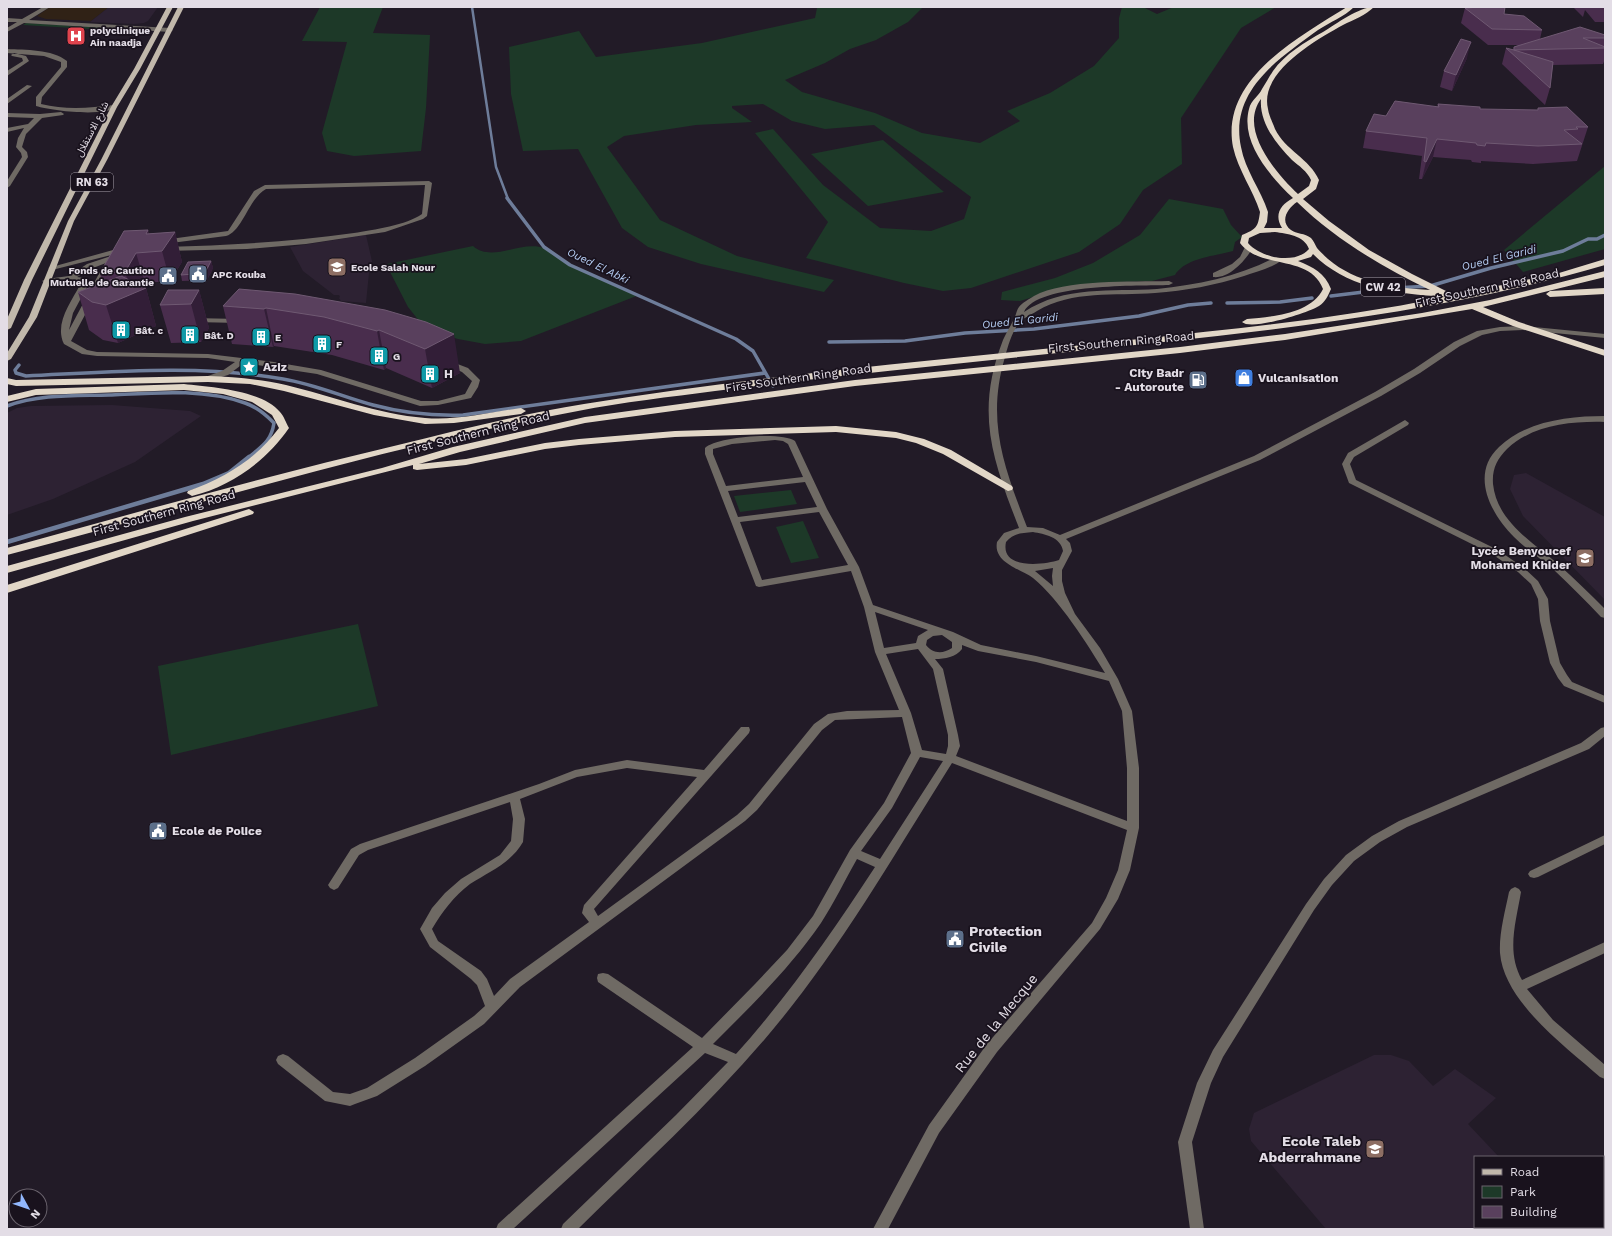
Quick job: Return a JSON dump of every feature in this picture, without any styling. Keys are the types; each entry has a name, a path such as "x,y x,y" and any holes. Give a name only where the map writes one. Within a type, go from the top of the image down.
{"highway":[{"path":"1258,231 1263,222 1264,212 1237,146 1236,123 1241,104 1260,72 1269,62 1288,47 1351,7"},
{"path":"1308,34 1356,7"},
{"path":"1253,104 1263,93 1273,74 1291,56 1309,43 1371,7"},
{"path":"1248,91 1253,104 1252,125 1256,142 1270,170 1306,208 1328,227 1389,266 1469,305 1566,337 1605,353"},
{"path":"1263,93 1263,111 1271,129 1286,148 1312,173 1315,180 1312,189 1293,200 1283,211 1282,220 1288,232"},
{"path":"1258,231 1288,232 1308,240 1313,249 1304,257 1282,259 1264,257 1248,249 1244,240 1248,235 1258,231"},
{"name":"CW 42","path":"1313,249 1338,270 1374,285 1394,289 1464,294"},
{"path":"1084,348 1131,337 1271,319 1305,309 1324,298 1327,289 1323,279 1312,270 1282,259"},
{"name":"First Southern Ring Road","path":"7,551 204,497 532,416 646,397 830,375 1284,326 1373,313 1561,275 1605,262"},
{"name":"First Southern Ring Road","path":"7,570 190,520 386,470 457,449 585,420 855,383 1285,337 1422,316 1515,297 1605,274"},
{"path":"1515,297 1605,291"},
{"path":"10,382 208,378 250,381 285,388 374,412 426,421 498,415 696,386 776,377 830,375"},
{"path":"7,393 184,387 224,391 256,400 276,413 284,428 262,455 236,474 202,490 7,551"},
{"path":"7,399 36,392"},
{"path":"7,589 386,470 466,462 545,446 594,440 675,434 836,429 896,435 920,441 947,452 1008,488"}],"main road":[{"name":"شارع الاستقلال","path":"7,328 28,280 114,107 137,69 170,7"},
{"name":"RN 63","path":"7,359 33,317 71,221 104,160 181,7"}],"street":[{"path":"21,21 41,7"},
{"path":"9,27 47,7"},
{"path":"7,20 159,28 168,33"},
{"path":"9,27 154,35 168,33"},
{"path":"7,52 47,55 59,57 64,61 64,67 39,97 38,105 55,109 90,110"},
{"path":"7,52 24,57 26,61 7,74"},
{"path":"7,102 30,86"},
{"path":"7,115 40,116 114,107"},
{"path":"7,186 25,157 24,152 19,147 19,142 31,124 40,116"},
{"path":"7,130 31,124"},
{"path":"429,183 425,215 421,218 385,230 286,244 158,246 231,232 256,192 265,187 429,183"},
{"path":"1024,530 1008,488 993,434 991,401 998,364 1008,337 1017,321 1018,313 1025,306 1039,297 1054,292 1085,286 1161,284 1194,280 1216,274 1235,267 1244,257 1248,249"},
{"path":"52,268 132,250 90,266 71,278"},
{"path":"1017,321 1042,304 1062,297 1094,293 1156,291 1186,288 1213,282 1282,259"},
{"path":"67,342 106,268"},
{"path":"46,281 71,278 81,280 84,285 65,324 64,333 67,342 85,352 98,354 208,356 243,360 318,372 420,404 438,403 468,396 474,387 476,380 465,370 442,360"},
{"path":"184,320 245,321"},
{"path":"1060,538 1257,458 1378,394 1472,336 1490,331 1511,328 1566,337 1605,336"},
{"path":"1566,337 1605,330"},
{"path":"208,378 230,370 243,360"},
{"path":"1605,419 1555,422 1532,430 1513,440 1496,452 1488,468 1488,486 1495,506 1516,534 1578,587 1605,615"},
{"path":"1405,423 1351,455 1346,464 1352,481 1495,552 1521,570 1535,583 1543,599 1545,621 1556,664 1562,676 1568,684 1605,700"},
{"path":"503,1229 702,1046 760,988 791,953 817,919 854,853 888,805 917,753 906,713 880,652 869,607 854,567 822,508 792,443 786,439 775,438 712,446 708,451 759,584 854,567"},
{"path":"722,489 808,479"},
{"path":"734,520 822,508"},
{"path":"1024,530 1044,531 1060,538 1066,544 1068,550 1058,570 1057,582 1070,614 1046,583 1036,573 1010,561 1004,555 1001,548 1002,542 1006,536 1024,530"},
{"path":"1020,565 1040,568 1053,566 1061,562"},
{"path":"869,607 943,632 978,648 1036,659 1113,679"},
{"name":"Rue de la Mecque","path":"880,1229 934,1129 992,1048 1096,926 1112,899 1124,870 1133,828 1133,768 1127,711 1113,679 1096,650 1070,614"},
{"path":"568,1229 739,1061 787,1003 815,965 950,758 954,746 953,735 938,669 923,648 920,641 926,635 943,632"},
{"path":"938,669 941,662 958,645 954,637"},
{"path":"880,652 923,648 936,655 950,654 978,648"},
{"path":"284,1060 330,1097 350,1100 372,1092 420,1062 479,1020 515,983 741,818 753,806 818,727 832,717 906,713"},
{"path":"598,923 588,913 588,908 745,730"},
{"path":"1197,1229 1186,1142 1204,1083 1218,1054 1310,907 1328,882 1350,858 1403,824 1585,746 1605,731"},
{"path":"917,753 950,758 1133,828"},
{"path":"334,885 355,852 364,847 514,797 575,774 626,764 707,774"},
{"path":"492,1007 482,983 476,975 434,944 426,929 436,911 449,896 465,882 504,858 517,842 517,831 520,819 514,797"},
{"path":"1534,874 1605,839"},
{"path":"854,853 881,865"},
{"path":"1515,892 1507,949 1508,961 1519,986 1537,1012 1605,1073"},
{"path":"1519,986 1605,947"},
{"path":"603,978 702,1046 739,1061"}],"shaded area":[{"path":"50,7 109,7 91,21 46,19 37,16"},
{"path":"109,7 158,7 148,21 144,23 90,22"},
{"name":"Ecole Salah Nour","path":"366,235 374,270 369,273 366,303 341,301 339,295 334,295 303,271 290,247"},
{"path":"112,405 190,411 201,416 135,462 53,499 7,515 7,413 17,408 31,406"},
{"name":"Lycée Benyoucef Mohamed Khider","path":"1526,473 1605,517 1605,600 1523,516 1510,489 1514,475"},
{"name":"Ecole Taleb Abderrahmane","path":"1374,1055 1391,1055 1409,1061 1433,1086 1455,1069 1496,1098 1468,1124 1498,1156 1474,1156 1474,1228 1492,1228 1326,1229 1251,1141 1249,1129 1254,1113"}],"green space":[{"path":"320,7 383,7 373,33 430,35 426,108 421,151 354,156 327,151 322,133 347,42 302,41"},
{"path":"923,7 908,22 876,40 850,49 825,63 785,80 802,92 875,113 922,133 980,143 1020,121 1007,111 1050,93 1094,66 1119,38 1119,18 1122,7 1143,7 1157,14 1174,7 1276,7 1241,28 1181,118 1182,164 1143,190 1120,224 1079,252 971,288 943,291 904,283 806,258 828,222 755,133 773,129 823,185 880,228 931,231 964,219 971,197 874,125 825,129 792,121 763,104 732,106 732,108 752,122 696,125 624,136 607,147 660,220 737,256 834,280 824,292 701,264 648,247 622,228 578,149 523,151 511,94 509,47 579,31 596,57 702,43 815,18 817,8"},
{"path":"26,23 144,30 141,32 23,25"},
{"path":"883,140 944,192 868,206 811,154"},
{"path":"1605,166 1605,249 1523,272 1504,250"},
{"path":"1169,199 1223,209 1231,225 1242,237 1235,242 1233,251 1201,258 1186,265 1175,275 1152,281 1119,282 1056,290 1020,301 1001,300 1002,292 1055,278 1093,263 1140,235"},
{"path":"473,246 481,251 489,252 535,246 544,248 586,273 639,295 521,341 485,344 458,339 438,333 420,322 408,307 387,264"},
{"path":"791,490 797,504 740,512 734,496"},
{"path":"803,521 819,558 791,563 776,527"},
{"path":"358,624 378,706 171,755 158,666"}],"building":[{"path":"1505,7 1504,14 1524,16 1542,30 1492,29 1465,8"},
{"path":"1580,27 1605,35 1605,38 1583,38 1605,48 1514,50 1514,47"},
{"path":"1461,39 1471,42 1456,75 1444,71"},
{"path":"1506,48 1553,62 1550,88"},
{"path":"1395,101 1439,107 1438,104 1480,107 1480,109 1538,110 1538,108 1567,107 1588,127 1576,127 1578,129 1564,130 1582,144 1538,146 1486,143 1485,146 1477,145 1476,143 1437,139 1426,162 1424,161 1427,138 1366,131 1374,114 1386,116"},
{"path":"148,230 146,234 175,232 162,251 136,253 125,272 100,273 124,231"},
{"path":"211,261 205,273 181,275 188,262"},
{"path":"121,276 146,288 106,305 92,302 78,292"},
{"path":"239,289 295,294 385,310 426,322 454,334 425,349 379,330 377,331 324,317 266,308 223,306"},
{"path":"168,290 199,290 191,304 160,305"}],"waterway":[{"name":"Oued El Abki","path":"472,7 496,167 508,199"},
{"name":"Oued El Abki","path":"507,198 544,247 570,265 736,339 753,351 773,386"},
{"name":"Oued El Garidi","path":"1395,288 1430,286 1491,268 1563,251 1588,239 1597,239 1605,235"},
{"name":"Oued El Garidi","path":"1331,296 1380,290"},
{"name":"Oued El Garidi","path":"1227,303 1280,302 1312,298"},
{"name":"Oued El Garidi","path":"829,342 905,341 965,333 1034,329 1139,316 1188,305 1211,303"},
{"path":"19,365 15,370 16,373 26,376 154,370 187,370 251,374 295,381 373,405 395,410 451,415 463,415 765,373"},
{"path":"7,406 32,399 70,396 195,393 229,398 257,409 274,423 271,435 262,447 248,458"},
{"path":"7,542 203,484 229,473 249,457"}],"place":[{"name":"polyclinique Ain naadja","path":"76,36"},
{"name":"Ecole Salah Nour","path":"337,267"},
{"name":"APC Kouba","path":"198,274"},
{"name":"Fonds de Caution Mutuelle de Garantie","path":"168,276"},
{"name":"Bât. c","path":"121,330"},
{"name":"Bât. D","path":"190,335"},
{"name":"E","path":"261,337"},
{"name":"F","path":"322,344"},
{"name":"G","path":"379,356"},
{"name":"Aziz","path":"249,367"},
{"name":"H","path":"430,374"},
{"name":"Vulcanisation","path":"1244,378"},
{"name":"City Badr - Autoroute","path":"1198,380"},
{"name":"Lycée Benyoucef Mohamed Khider","path":"1585,558"},
{"name":"Ecole de Police","path":"158,831"},
{"name":"Protection Civile","path":"955,939"},
{"name":"Ecole Taleb Abderrahmane","path":"1375,1149"}]}
